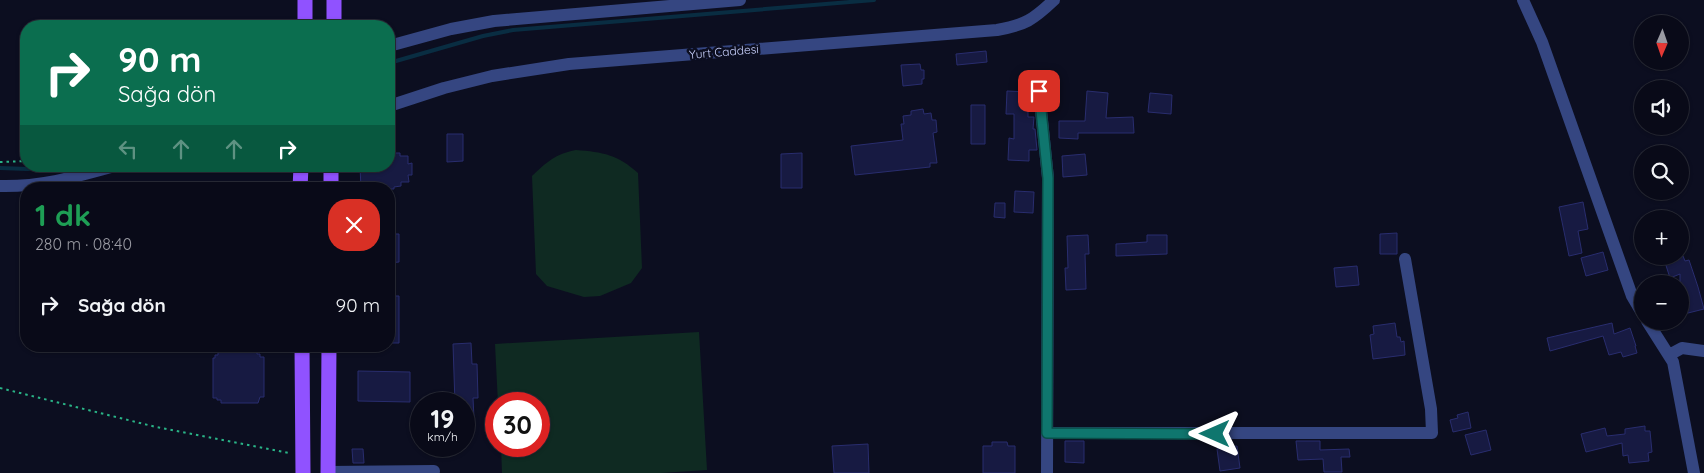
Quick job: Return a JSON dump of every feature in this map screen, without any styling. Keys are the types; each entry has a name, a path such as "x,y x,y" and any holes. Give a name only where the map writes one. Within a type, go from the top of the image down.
{"main road":[{"path":"305,0 305,20"},
{"path":"334,0 334,20"},
{"path":"302,352 303,473"},
{"path":"328,473 329,352"}],"street":[{"path":"395,44 451,29 494,21 740,0"},
{"name":"Yurt Caddesi","path":"395,104 444,88 492,76 569,64 997,30 1028,22 1040,14 1054,0"},
{"path":"1523,0 1542,42 1634,299"},
{"path":"1039,91 1048,178 1047,473"},
{"path":"56,182 93,172"},
{"path":"0,186 20,186"},
{"path":"1047,433 1432,433 1431,409 1405,259"},
{"path":"1653,330 1673,362 1694,473"},
{"path":"1669,356 1682,348 1704,351"},
{"path":"328,473 434,471"}],"path":[{"path":"0,162 20,162"},
{"path":"0,388 156,427 303,456"}],"green space":[{"path":"576,150 617,158 638,173 642,268 631,283 600,296 584,297 547,286 536,274 532,176 552,159"},
{"path":"699,332 707,470 661,473 502,473 501,457 550,457 550,392 497,392 495,344"}],"building":[{"path":"986,51 987,62 957,65 956,54"},
{"path":"920,64 921,70 924,70 922,84 903,86 901,65"},
{"path":"1007,91 1028,92 1028,117 1034,117 1033,129 1035,129 1037,150 1029,150 1029,161 1008,160 1009,138 1014,139 1014,114 1006,114"},
{"path":"1087,91 1108,93 1106,118 1133,117 1134,133 1078,133 1078,139 1059,138 1059,121 1085,121"},
{"path":"1150,93 1172,95 1171,114 1148,112"},
{"path":"971,105 985,105 985,144 971,144"},
{"path":"923,109 924,114 931,113 932,120 936,120 937,132 933,133 937,163 930,163 930,167 855,175 851,146 903,140 901,124 904,124 903,116 911,115 911,111"},
{"path":"447,134 463,134 463,161 447,162"},
{"path":"395,153 400,153 400,156 408,156 408,164 412,163 412,175 408,175 409,182 401,182 401,186 395,187 395,182 361,182 360,172 395,172"},
{"path":"802,153 802,188 781,188 781,154"},
{"path":"1085,154 1087,175 1063,177 1062,156"},
{"path":"1015,191 1034,192 1033,213 1014,212"},
{"path":"1583,202 1588,229 1578,231 1582,253 1569,256 1559,207"},
{"path":"995,203 1005,203 1005,218 994,217"},
{"path":"1397,233 1397,254 1380,254 1380,234"},
{"path":"395,234 399,234 399,262 395,262"},
{"path":"1088,235 1089,254 1085,254 1086,289 1066,290 1065,268 1068,268 1067,236"},
{"path":"1147,235 1167,235 1167,254 1116,256 1116,244 1147,242"},
{"path":"1603,252 1608,270 1586,276 1581,258"},
{"path":"1689,260 1704,309 1689,313 1689,275 1669,275 1666,265 1689,265"},
{"path":"1357,266 1359,285 1336,287 1334,268"},
{"path":"395,296 399,296 399,343 395,343"},
{"path":"1395,323 1397,337 1400,337 1401,342 1404,341 1405,355 1373,359 1370,335 1374,334 1373,326"},
{"path":"1612,323 1614,334 1630,328 1637,353 1623,357 1621,352 1609,355 1603,336 1550,351 1547,338"},
{"path":"471,343 472,364 477,364 478,398 475,398 475,392 455,392 453,344"},
{"path":"218,352 257,352 257,354 260,354 260,357 264,357 264,397 260,397 258,403 221,403 221,400 213,398 213,358 215,358 215,355 218,355"},
{"path":"358,371 410,372 410,402 358,401"},
{"path":"1468,412 1471,428 1453,432 1450,420 1458,418 1457,415"},
{"path":"1645,426 1645,431 1650,431 1652,452 1648,453 1649,461 1629,463 1628,455 1623,456 1622,443 1586,452 1581,434 1605,428 1607,436 1625,434 1625,429"},
{"path":"1486,430 1491,450 1471,455 1465,435"},
{"path":"1065,441 1084,441 1084,463 1065,462"},
{"path":"1296,441 1320,441 1320,450 1349,449 1350,457 1341,457 1342,472 1324,472 1323,459 1298,460"},
{"path":"992,442 1007,442 1008,446 1015,446 1015,473 983,473 983,446 992,446"},
{"path":"868,444 869,473 834,473 832,446"},
{"path":"1237,446 1240,468 1220,471 1217,449"},
{"path":"352,449 363,449 364,463 353,463"}],"waterway":[{"path":"395,61 483,36 513,30 874,0"},
{"path":"0,168 20,169"}],"route":[{"path":"1039,91 1048,178 1047,433 1215,434"}]}
